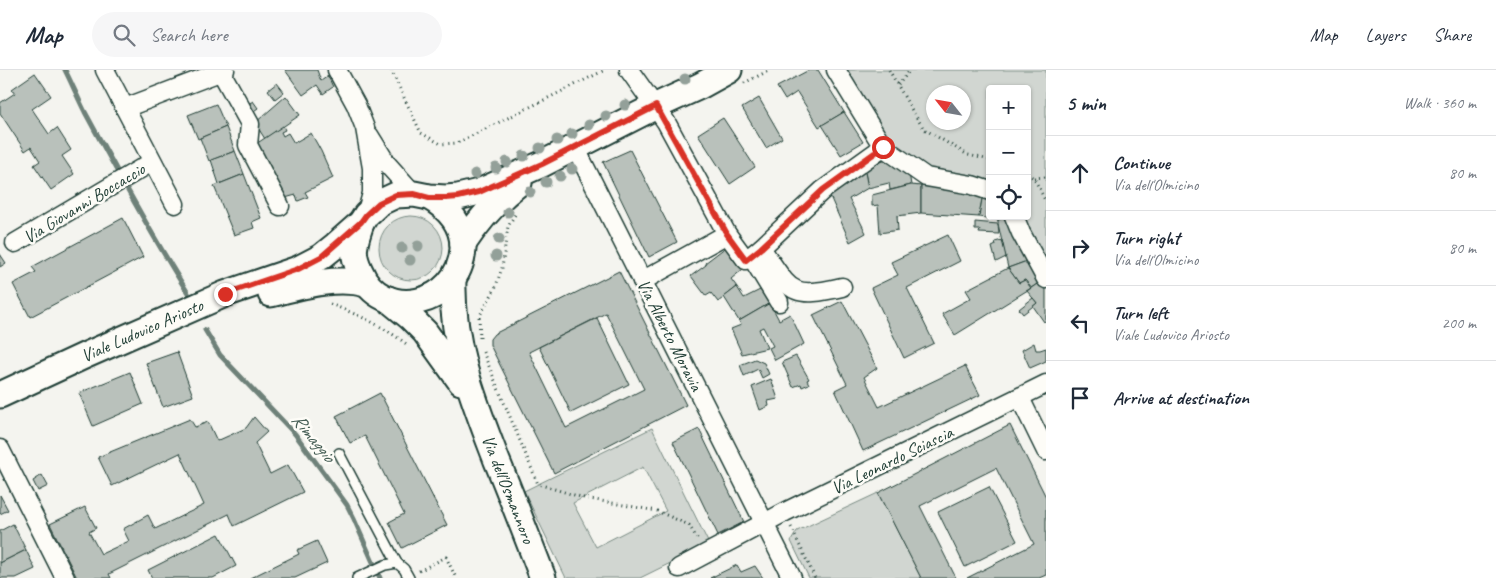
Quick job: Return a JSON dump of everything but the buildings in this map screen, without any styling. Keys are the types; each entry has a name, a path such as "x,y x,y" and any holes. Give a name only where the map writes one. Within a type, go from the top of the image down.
{"street":[{"name":"Via Giovanni Boccaccio","path":"106,70 175,204"},
{"path":"337,70 356,105 365,128 387,164 421,196 442,205 460,229 463,244"},
{"path":"350,70 356,105"},
{"path":"629,70 656,106 727,234 746,260 823,190 883,147"},
{"path":"836,70 883,147 926,177 986,191"},
{"path":"125,108 222,71 250,124 248,145 280,206"},
{"name":"Viale Ludovico Ariosto","path":"0,395 50,371 150,333 298,269 321,257 379,203 396,195 458,197 479,192 542,164 726,73"},
{"path":"363,219 372,193 372,168 365,128"},
{"name":"Via Alberto Moravia","path":"576,147 792,578"},
{"name":"Via Giovanni Boccaccio","path":"15,244 105,192 152,162"},
{"name":"Viale Ludovico Ariosto","path":"227,300 326,282 357,282 367,284 388,299 403,302 419,302 434,297 447,287 453,278 462,260 463,244 486,212 503,195 542,164"},
{"name":"Viale Ludovico Ariosto","path":"363,219 354,246 356,262 367,284"},
{"path":"1016,220 1046,279"},
{"path":"642,281 727,234"},
{"path":"756,252 797,292 817,293 842,287"},
{"path":"756,252 779,302"},
{"name":"Via dell'Osmannoro","path":"453,278 452,295 459,353 474,401 543,578"},
{"name":"Via dell'Osmannoro","path":"388,299 410,316 430,337 474,401"},
{"name":"Viale Ludovico Ariosto","path":"0,408 86,367 150,333"},
{"name":"Via Leonardo Sciascia","path":"765,522 1046,384"},
{"path":"1020,398 1046,451"},
{"path":"0,449 65,578"},
{"path":"679,568 765,522"}],"lane":[{"path":"339,453 397,563 404,569 408,577"},
{"path":"360,576 386,565 397,563"}],"path":[{"path":"391,70 421,133 441,144 457,143 605,70"},
{"path":"888,70 924,128 968,155 986,159"},
{"path":"898,85 910,70"},
{"path":"1029,175 1034,178 1046,202"},
{"path":"1034,178 1046,177"},
{"path":"516,212 508,226 502,268 495,289 479,317 480,345 538,484 584,498 657,511 690,525 706,553"},
{"path":"330,304 364,317 390,331 412,348"},
{"path":"791,525 790,529 815,578"},
{"path":"408,577 446,557 456,578"}],"shaded area":[{"path":"845,70 1046,70 1046,265 1023,220 1031,220 1031,85 986,85 986,184 925,170 897,151"},
{"path":"411,216 423,218 434,225 441,236 443,248 441,260 434,271 423,278 411,280 399,278 388,271 381,260 379,248 381,236 388,225 399,218"},
{"path":"652,428 709,544 640,578 566,578 524,491","holes":["643,467 666,511 596,547 573,503"]},
{"path":"878,493 921,578 809,578 791,541 797,531"}],"waterway":[{"name":"Rimaggio","path":"65,70 122,181 188,293"},
{"name":"Rimaggio","path":"205,330 220,355 295,434 347,505 380,578"}],"route":[{"path":"225,294 298,269 321,257 361,222 379,203 396,195 414,194 429,198 446,198 479,192 542,164 656,106 727,234 746,260 823,190 883,147"}]}
